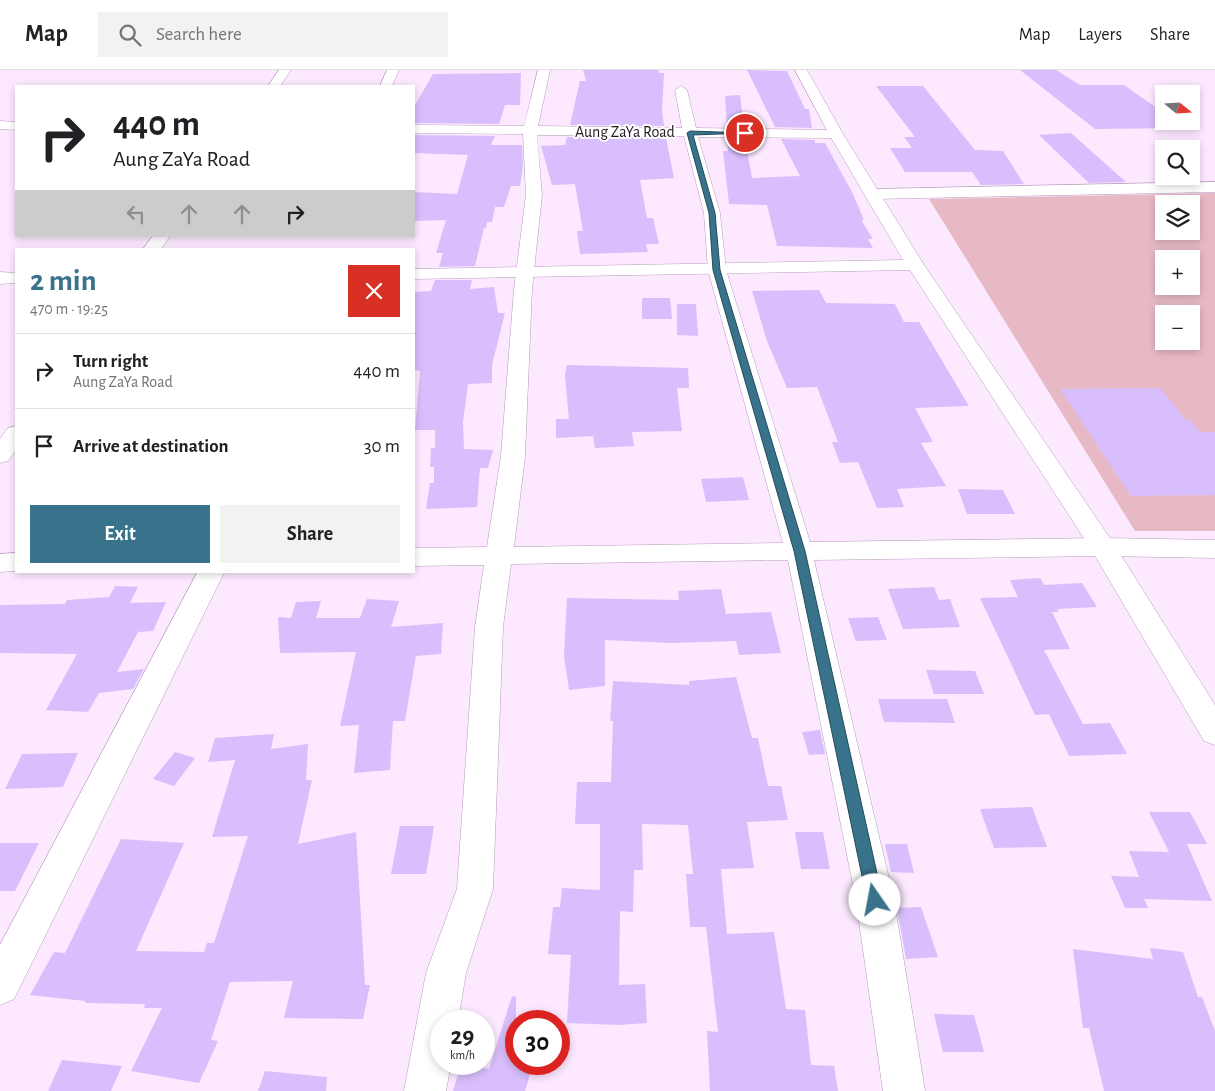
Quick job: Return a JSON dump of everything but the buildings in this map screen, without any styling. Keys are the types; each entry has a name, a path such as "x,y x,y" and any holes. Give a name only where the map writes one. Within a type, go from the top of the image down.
{"street":[{"path":"275,85 285,70"},
{"path":"386,85 393,70"},
{"path":"425,1091 446,973 475,889 490,627 512,456 525,272 534,195 530,132 544,70"},
{"path":"801,70 836,134 874,194 915,265 1103,547 1215,732"},
{"path":"681,90 690,133 712,213 717,270 799,551 875,900 904,1091"},
{"path":"0,125 15,126"},
{"name":"Aung ZaYa Road","path":"415,129 530,132 836,134"},
{"path":"874,194 1215,187"},
{"path":"153,248 161,237"},
{"path":"415,274 915,265"},
{"path":"0,278 15,278"},
{"path":"0,456 15,434"},
{"path":"415,557 1103,547 1215,549"},
{"path":"0,563 15,562"},
{"path":"0,985 211,573"}],"shaded area":[{"path":"1215,193 1215,531 1135,531 929,199"}],"route":[{"path":"745,133 690,133 712,213 717,270 799,551 875,900"}]}
